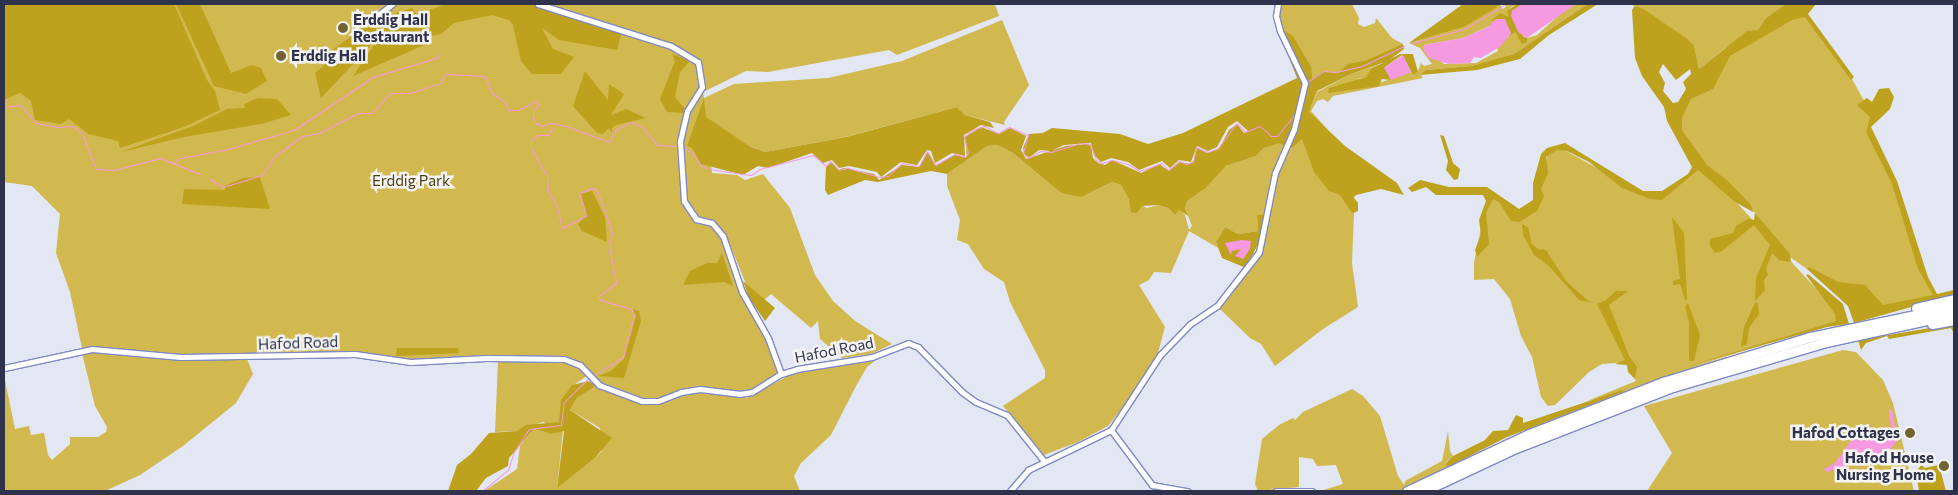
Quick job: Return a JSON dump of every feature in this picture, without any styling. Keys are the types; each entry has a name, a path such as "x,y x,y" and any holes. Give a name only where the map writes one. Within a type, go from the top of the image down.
{"highway":[{"path":"1876,322 1890,314 1954,300"},
{"path":"1407,491 1529,434 1626,395 1736,358 1876,322 1954,307"},
{"path":"1424,491 1519,447 1673,387 1736,366 1864,333 1954,314"},
{"path":"1864,333 1954,320"}],"street":[{"path":"373,19 392,4"},
{"path":"538,4 671,46 698,62 702,87 688,111 680,146 684,201 689,213 696,219 712,223 723,236 742,292 768,338 781,374"},
{"path":"1010,491 1028,470 1112,430 1160,355 1190,324 1217,306 1259,252 1274,174 1294,129 1305,83 1280,31 1276,16 1278,4"},
{"name":"Hafod Road","path":"4,368 92,349 190,358 355,354 410,362 486,358 564,359 580,365 599,385 642,402 658,401 680,392 700,389 739,394 752,392 781,374 872,357 908,343 918,347 962,392 976,402 1007,415 1044,461"},
{"path":"1112,430 1142,476 1152,485 1187,491"},
{"path":"1276,491 1312,491"}],"green space":[{"name":"Erddig Park","path":"4,4 995,4 999,16 897,55 889,50 768,72 746,71 703,92 704,98 734,84 828,78 902,61 1002,20 1029,85 1004,122 1005,125 965,115 957,107 845,137 765,152 751,147 706,118 712,173 737,175 745,180 763,174 790,208 815,275 833,301 855,321 892,344 871,354 842,358 820,339 818,321 811,328 771,294 764,300 746,284 727,237 720,230 741,293 767,339 778,373 771,381 751,389 737,391 699,386 679,390 658,400 644,399 601,384 581,363 564,356 487,355 411,359 355,352 182,354 82,348 70,292 56,253 60,214 32,186 4,182"},
{"path":"1280,4 1352,4 1359,18 1358,24 1364,27 1375,23 1376,18 1392,38 1403,44 1384,60 1312,82 1280,26"},
{"path":"1504,4 1517,4 1510,8 1509,17 1463,38 1424,45 1444,64 1476,63 1498,51 1497,47 1515,31 1518,37 1527,42 1527,38 1537,35 1560,14 1576,4 1589,4 1514,54 1471,66 1426,70 1421,75 1423,78 1333,96 1328,102 1323,99 1317,101 1311,111 1328,130 1311,116 1309,112 1317,92 1351,74 1381,64 1366,77 1357,79 1379,83 1411,72 1413,75 1418,71 1421,63 1424,66 1432,64 1420,48 1409,43 1464,27 1494,8 1501,5 1502,9 1506,7"},
{"path":"1633,4 1787,5 1765,19 1758,30 1725,48 1699,69 1694,45 1659,20 1635,6 1634,8"},
{"path":"1802,8 1852,79 1863,99 1875,112 1868,128 1895,182 1923,271 1937,298 1882,309 1807,269 1790,257 1755,213 1706,166 1680,132 1679,115 1725,53"},
{"path":"1305,130 1358,203 1358,211 1354,213 1352,263 1358,307 1323,329 1275,366 1261,344 1250,338 1220,309 1263,252 1279,171 1289,148"},
{"path":"1289,136 1272,173 1264,215 1257,215 1258,231 1238,234 1225,227 1216,242 1218,248 1189,231 1171,273 1154,272 1149,280 1139,285 1165,327 1158,353 1130,398 1108,426 1078,442 1044,455 1003,406 1045,378 1045,370 1010,302 1004,282 984,269 968,244 957,240 960,220 947,186 947,174 987,146 997,145 1013,153 1061,193 1085,195 1112,182 1121,185 1129,200 1147,208 1158,205 1168,208 1175,215 1179,209 1185,215 1189,230 1192,226 1185,208 1187,201 1206,188 1226,166 1256,156 1264,148"},
{"path":"1559,147 1642,193 1660,195 1689,177 1696,166 1737,203 1844,319 1695,366 1744,352 1611,398 1624,392 1587,401 1636,381 1628,362 1602,364 1589,372 1555,405 1548,406 1541,397 1532,357 1521,336 1510,299 1494,279 1474,280 1474,263 1488,193 1499,198 1512,213 1528,210 1537,197 1548,152"},
{"path":"1843,350 1856,352 1883,380 1893,403 1914,491 1647,491 1672,453 1644,406"},
{"path":"82,353 121,353 180,361 247,359 253,374 236,403 183,446 140,475 105,491 4,491 4,375 15,429 29,426 31,435 44,433 48,455 52,460 70,444 70,437 98,437 106,432 107,427 95,406"},
{"path":"876,360 867,367 831,435 801,463 794,476 800,491 484,491 517,469 520,446 534,429 551,434 563,430 557,487 595,458 602,451 600,428 570,410 577,398 596,386 642,403 659,404 682,394 700,392 746,398 798,371"},
{"path":"498,362 564,362 578,367 587,376 572,386 559,422 550,425 543,422 517,431 495,432"},
{"path":"1352,389 1363,396 1380,416 1398,476 1404,485 1405,481 1442,461 1448,431 1450,451 1453,456 1445,463 1448,467 1399,491 1320,491 1343,484 1336,465 1317,466 1313,459 1299,457 1299,487 1258,491 1255,484 1262,439 1279,425 1293,418 1295,420 1303,412"}],"shaded area":[{"path":"4,4 174,4 207,80 215,91 220,110 184,127 120,148 118,141 88,134 69,119 61,124 35,120 31,101 20,93 4,100"},
{"path":"176,4 200,4 231,73 252,65 261,68 267,81 246,94 214,86"},
{"path":"445,4 533,4 622,31 617,50 559,40 542,28 553,49 574,57 561,74 532,74 521,61 513,25 509,20 492,15 454,23 441,34 427,37 429,43 353,76 380,34 378,19 412,8 417,15"},
{"path":"1463,4 1502,4 1464,27 1409,43"},
{"path":"1517,4 1523,4 1512,11 1523,36 1527,38 1527,42 1522,44 1515,32 1508,37 1511,33 1496,19 1490,22 1500,13 1509,17 1507,11"},
{"path":"1523,4 1576,4 1527,38 1518,32 1511,16 1512,11"},
{"path":"1588,4 1598,4 1549,35 1520,59 1477,70 1420,75 1426,70 1471,66 1514,54"},
{"path":"1786,4 1816,4 1808,14 1854,77 1851,80 1805,17 1792,20 1730,56 1713,89 1691,99 1682,118 1682,130 1707,165 1728,181 1751,205 1753,212 1735,202 1698,170 1662,200 1650,199 1622,188 1589,162 1567,151 1557,150 1546,157 1548,173 1541,189 1544,196 1537,211 1519,222 1511,221 1499,202 1493,199 1486,213 1489,244 1477,257 1475,250 1481,234 1479,220 1486,201 1483,195 1436,195 1426,187 1412,192 1408,188 1420,180 1449,187 1487,187 1519,209 1533,200 1533,183 1541,154 1547,148 1565,143 1643,191 1662,191 1688,174 1692,167 1667,121 1664,107 1642,76 1635,58 1632,10 1635,6 1645,10 1694,45 1699,69 1747,31 1758,30 1765,19","holes":["1663,64 1676,80 1690,69 1691,74 1683,82 1686,89 1678,102 1673,103 1663,91 1665,83 1659,72"]},
{"path":"1496,19 1505,19 1511,33 1501,46 1481,58 1474,57 1470,63 1449,64 1429,58 1423,49 1424,45 1463,38 1488,27"},
{"path":"369,23 377,30 370,46 321,98 315,73 327,63 334,49"},
{"path":"1283,30 1293,36 1311,67 1312,79 1323,72 1338,73 1348,64 1365,61 1403,44 1404,49 1388,61 1351,74 1317,91 1309,112 1345,146 1397,183 1404,195 1381,189 1356,195 1353,198 1358,203 1358,211 1352,213 1340,195 1329,191 1314,172 1302,139 1293,147 1289,148 1279,143 1264,148 1256,156 1226,166 1206,188 1187,201 1185,208 1188,216 1179,210 1175,215 1168,208 1158,205 1142,206 1137,213 1131,212 1129,200 1121,185 1112,182 1081,197 1061,193 1013,153 997,145 987,146 947,174 931,171 878,182 865,180 828,195 825,190 826,167 832,162 838,170 844,168 874,174 879,180 902,165 919,167 928,152 936,166 954,155 967,157 965,137 981,127 999,134 1010,128 1026,136 1021,150 1026,159 1051,151 1039,150 1030,157 1025,156 1023,148 1029,134 1043,133 1052,128 1120,134 1148,144 1183,133 1297,78 1280,35","holes":["1237,121 1248,131 1244,133 1237,124 1229,130 1219,149 1207,153 1197,148 1194,160 1190,164 1180,162 1169,171 1159,164 1141,173 1112,160 1105,165 1098,163 1093,158 1091,146 1087,144 1066,146 1052,151 1064,145 1091,143 1094,155 1101,162 1111,158 1128,162 1139,170 1162,161 1170,168 1179,160 1191,162 1197,146 1208,151 1217,147 1228,127"]},
{"path":"672,54 690,61 680,72 675,97 686,110 683,118 683,113 667,112 660,99 675,61"},
{"path":"1400,54 1413,54 1418,72 1413,75 1402,55 1385,67 1391,80 1382,79 1379,86 1328,93 1329,88 1366,77 1371,69"},
{"path":"1403,55 1411,72 1391,80 1384,68"},
{"path":"585,71 608,100 609,84 624,94 611,115 626,109 646,118 616,125 612,128 612,133 609,128 603,134 597,133 573,106"},
{"path":"1889,88 1894,97 1890,109 1871,127 1897,181 1928,277 1937,294 1954,290 1954,295 1854,323 1848,306 1807,269 1809,267 1838,282 1865,285 1883,305 1933,295 1918,269 1892,184 1866,132 1870,117 1857,105 1867,98 1872,102 1879,89"},
{"path":"258,98 277,99 291,115 261,124 184,137 121,152 193,126 227,109 245,108 244,104"},
{"path":"704,98 706,117 751,147 765,152 846,137 957,107 965,115 990,122 994,128 981,125 964,135 965,156 952,153 935,163 931,151 927,150 917,165 901,162 881,177 877,172 849,166 839,168 832,160 823,163 812,153 768,168 758,166 743,175 701,164 692,148 687,146"},
{"path":"1440,135 1444,136 1453,163 1460,169 1458,179 1454,180 1446,170 1448,161"},
{"path":"260,177 270,209 182,204 184,189 225,190 225,186 243,178"},
{"path":"592,191 605,217 607,242 582,231 578,224 587,215 581,194"},
{"path":"1755,213 1790,254 1791,262 1779,260 1772,253 1766,269 1768,275 1764,280 1765,290 1755,301 1756,278 1770,245 1754,225 1722,251 1715,253 1710,246 1710,239 1733,233 1736,226 1748,219 1754,220"},
{"path":"1257,215 1264,215 1261,238 1246,268 1222,258 1216,242 1225,227 1238,234 1258,231"},
{"path":"1672,217 1684,233 1687,300 1685,300 1680,284 1673,285 1673,281 1680,279"},
{"path":"1522,224 1528,227 1532,244 1538,249 1546,250 1566,281 1587,300 1594,303 1579,300 1549,266 1534,255 1523,235"},
{"path":"1242,240 1251,241 1250,249 1243,259 1235,256 1241,249 1232,251 1231,255 1225,243"},
{"path":"722,253 733,286 724,282 683,285 690,271 707,263 717,263"},
{"path":"1808,274 1843,304 1849,324 1827,327 1692,365 1836,321 1835,314 1806,275"},
{"path":"743,281 775,308 765,321 749,298"},
{"path":"1616,291 1628,291 1609,305 1629,356 1637,367 1635,379 1628,372 1627,365 1615,364 1625,360 1597,304 1606,300"},
{"path":"1688,303 1700,335 1694,361 1689,361 1689,323 1685,306"},
{"path":"1755,303 1758,303 1759,314 1749,328 1747,344 1741,347 1744,327"},
{"path":"633,309 639,311 641,321 624,378 598,376 611,371 624,359 636,316"},
{"path":"1954,324 1954,334 1951,328 1889,339 1887,336 1866,343 1861,350 1858,340"},
{"path":"397,348 458,348 459,353 396,356"},
{"path":"589,381 596,386 577,398 570,410 612,438 595,458 557,488 564,431 551,434 534,429 509,458 508,466 486,478 476,491 448,491 457,465 471,454 489,433 517,431 526,425 559,422 561,400 572,385"},
{"path":"1622,390 1624,392 1507,437 1448,467 1445,464 1453,456 1485,440 1493,431 1508,430 1516,415 1523,418 1523,423"},
{"path":"1892,409 1897,441 1889,451 1862,466 1849,465 1827,472 1824,469 1835,463 1853,438 1884,434 1891,428 1889,410"},
{"path":"1922,464 1924,468 1939,465 1946,491 1919,491 1916,472"}],"waterway":[{"path":"1412,43 1464,29 1506,4"},
{"path":"1307,82 1324,71 1336,72 1362,66 1404,46"},
{"path":"173,164 180,158 228,149 294,130 373,77 436,58 440,54"},
{"path":"210,179 223,187 262,175 275,156 303,136 319,133 358,113 372,113 390,93 410,93 440,83 445,74 485,76 492,93 505,102 508,110 518,110 536,101 539,105 533,110 533,116 536,123 542,126 550,123 566,126 609,142 615,130 631,122 642,127 657,145 678,146"},
{"path":"4,107 20,105 36,123 57,127 72,126 82,133 96,169 114,170 160,158 200,174"},
{"path":"682,146 693,154 701,166 715,170 751,175 760,169 813,155 826,166 830,161 839,170 848,168 880,177 888,176 902,163 919,166 927,151 935,165 955,154 965,157 968,153 964,137 972,130 984,126 998,133 1009,127 1028,135 1023,153 1028,158 1040,151 1051,152 1081,143 1090,144 1096,160 1102,163 1112,160 1128,164 1139,171 1162,163 1168,170 1179,161 1186,164 1193,162 1196,147 1208,152 1218,148 1237,123 1245,132 1260,126 1271,136 1277,136 1295,114"},
{"path":"553,127 548,135 538,135 531,140 531,148 547,176 548,191 557,207 562,228 586,216 579,193 592,188 597,190 612,233 609,246 616,283 599,296 600,300 631,309 634,315 623,357 593,376"},
{"path":"482,491 508,470 514,452 529,429 561,425 564,402 589,378"}],"place":[{"name":"Erddig Hall Restaurant","path":"343,28"},
{"name":"Erddig Hall","path":"281,56"},
{"name":"Hafod Cottages","path":"1910,433"},
{"name":"Hafod House Nursing Home","path":"1944,466"}]}
